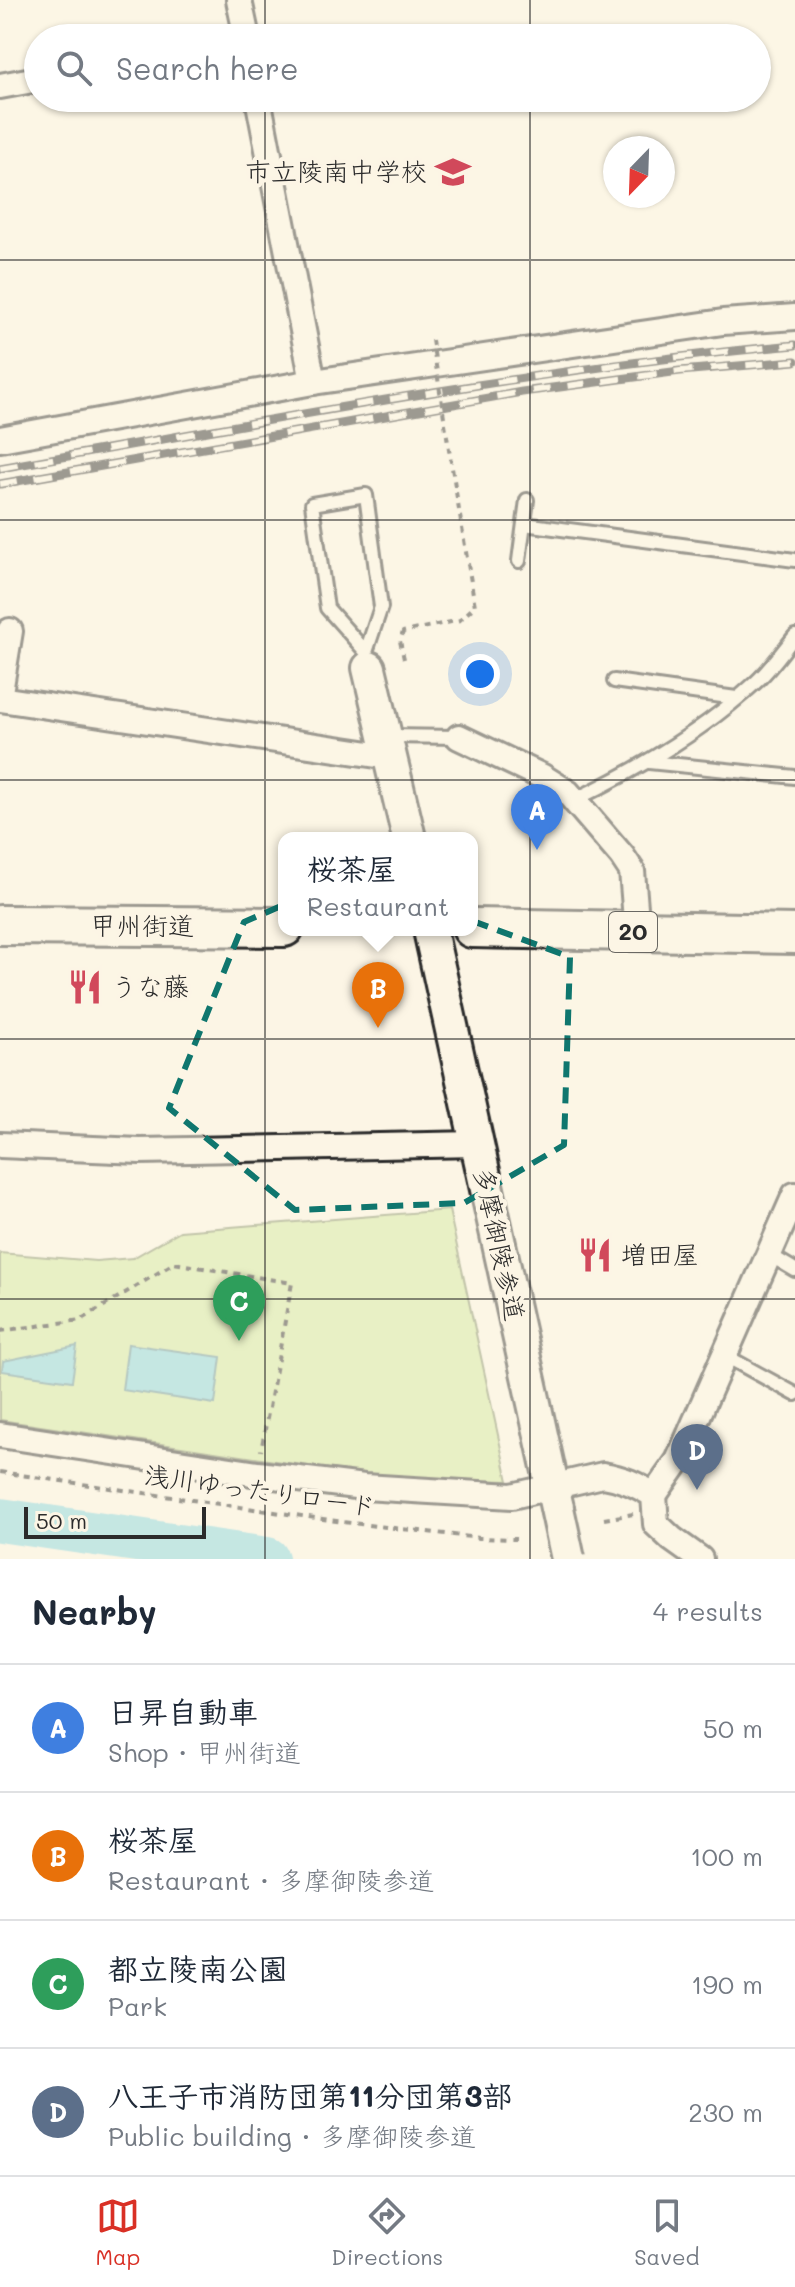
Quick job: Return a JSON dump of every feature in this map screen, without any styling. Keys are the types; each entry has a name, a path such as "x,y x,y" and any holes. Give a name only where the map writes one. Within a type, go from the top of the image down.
{"highway":[{"name":"甲州街道","path":"0,925 278,927"},
{"name":"20","path":"478,928 795,934"}],"main road":[{"path":"367,660 408,832"},
{"name":"多摩御陵参道","path":"431,936 568,1559"}],"street":[{"path":"239,0 244,24"},
{"path":"0,86 24,82"},
{"path":"261,112 313,382"},
{"path":"0,439 313,382 723,322 795,317"},
{"path":"0,692 6,642"},
{"path":"0,699 388,747"},
{"path":"459,737 541,776 568,793 632,871 637,932"},
{"path":"0,1145 140,1151 477,1144"},
{"path":"700,1559 656,1524 654,1495 678,1461 795,1195"},
{"path":"0,1435 364,1487 555,1498 603,1475 626,1479 654,1495"}],"lane":[{"path":"366,495 381,607 367,660 327,608 312,504 366,495"},
{"path":"519,561 527,500"},
{"path":"524,524 795,560"},
{"path":"574,800 649,762 698,729 757,682 795,636"},
{"path":"614,681 736,698"},
{"path":"388,747 459,737"},
{"path":"649,762 795,777"},
{"path":"768,1254 795,1270"},
{"path":"724,1355 795,1394"}],"path":[{"path":"404,659 400,641 403,632 460,620 475,606 432,340"},
{"path":"0,1331 81,1320 174,1263 292,1283 258,1474"},
{"name":"浅川ゆったりロード","path":"0,1472 343,1522 479,1538 516,1539"}],"highlighted area":[{"path":"351,876 570,957 564,1145 464,1203 295,1210 169,1108 244,922"}],"green space":[{"path":"449,1210 508,1481 389,1478 0,1420 0,1253 96,1261 133,1258 180,1231"}],"water":[{"path":"128,1344 221,1357 215,1404 122,1390"},
{"path":"77,1346 72,1381 2,1371 3,1361"}],"waterway":[{"path":"0,1520 267,1559"}],"railway":[{"path":"0,468 495,382 795,345"},
{"path":"0,484 522,392 680,371 795,361"}],"place":[{"name":"市立陵南中学校","path":"453,172"},
{"name":"日昇自動車","path":"537,850"},
{"name":"うな藤","path":"85,987"},
{"name":"桜茶屋","path":"378,1028"},
{"name":"増田屋","path":"595,1255"},
{"name":"都立陵南公園","path":"239,1341"},
{"name":"八王子市消防団第11分団第3部","path":"697,1490"}]}
